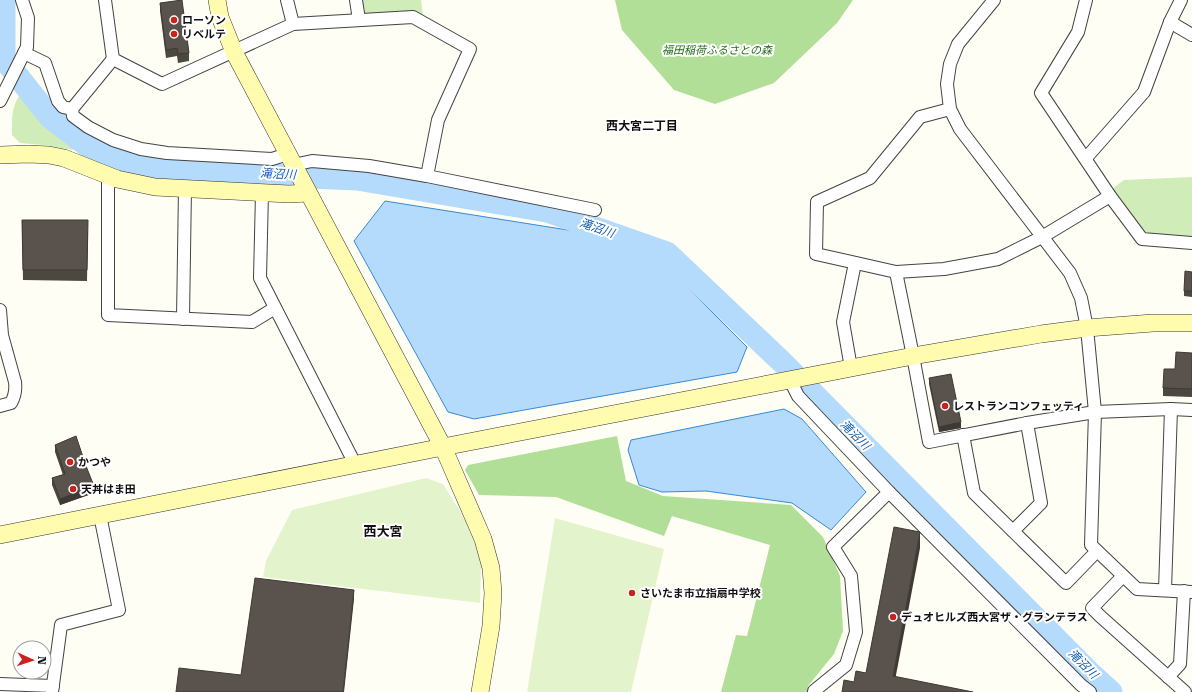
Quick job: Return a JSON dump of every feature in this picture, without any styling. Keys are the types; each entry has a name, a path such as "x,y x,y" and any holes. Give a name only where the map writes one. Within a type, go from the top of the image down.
{"street":[{"path":"0,101 27,47 28,18 22,0"},
{"path":"105,0 113,59 72,109 73,116 88,128 113,140 141,149 167,153 272,159 293,163 312,162 362,165 428,176 596,210"},
{"path":"217,0 220,17 234,52 443,447 483,539 491,568 493,593 491,626 480,692"},
{"path":"287,0 293,24"},
{"path":"356,0 359,20"},
{"path":"994,0 958,44 950,64 947,84 950,109 960,129 1070,273 1081,298 1087,328 1095,412 1091,545 1137,589 1188,591 1180,664 1168,677"},
{"path":"1086,0 1078,32 1041,93 1086,158 1110,196 1142,239 1192,243"},
{"path":"1086,158 1144,92 1170,22 1181,0"},
{"path":"113,59 162,84 293,24 413,17 470,49 438,120 428,176"},
{"path":"1170,22 1192,35"},
{"path":"24,53 45,62 58,101 63,107 72,109"},
{"path":"950,109 920,117 870,178 817,202 816,254 896,272 944,269 998,259 1042,237 1110,196"},
{"path":"0,155 29,154 56,156 108,176 155,187 289,194 307,190"},
{"path":"108,176 108,315 252,322 275,308"},
{"path":"183,319 186,188"},
{"path":"262,193 260,278 356,464"},
{"path":"852,368 843,322 855,263"},
{"path":"896,272 928,442 1095,412 1171,409 1192,410"},
{"path":"0,310 2,335 16,389 15,396 11,403 0,406"},
{"path":"0,535 913,356 1041,334 1087,328 1153,323 1192,324"},
{"path":"796,379 798,396 889,492 1081,685 1090,692"},
{"path":"1165,590 1171,409"},
{"path":"1013,531 1041,503 1027,423"},
{"path":"964,435 974,493 1066,583 1098,551"},
{"path":"814,692 846,665 856,632 851,576 833,547 889,492"},
{"path":"0,684 53,689 61,625 119,610 100,515"},
{"path":"1123,576 1092,608 1185,692"}],"green space":[{"path":"360,0 421,0 423,17 366,14 361,11"},
{"name":"福田稲荷ふるさとの森","path":"615,0 853,0 837,23 774,83 715,104 674,90 622,30"},
{"path":"19,96 49,126 80,151 20,143 12,135 13,110"},
{"path":"1192,177 1192,240 1144,236 1112,189 1124,180"},
{"path":"617,436 626,481 663,496 791,505 823,537 840,576 843,631 834,654 808,686 807,692 721,692 736,635 747,636 770,545 672,516 664,536 556,497 479,495 465,470 468,465"},
{"path":"426,478 443,484 471,529 481,566 480,603 263,577 266,561 292,510"},
{"path":"555,518 664,549 631,692 527,692"}],"water":[{"path":"385,201 593,234 662,262 747,347 737,372 474,419 448,412 354,241"},
{"path":"784,409 802,419 866,492 831,530 792,503 706,491 662,492 639,485 628,450 631,440"}],"building":[{"name":"リベルテ","path":"182,0 189,53 178,54 177,48 166,50 160,3"},
{"path":"22,220 88,220 87,270 23,270"},
{"path":"1185,271 1192,272 1192,291 1184,291"},
{"path":"1176,352 1192,353 1192,389 1163,388 1164,369 1175,369"},
{"path":"951,374 961,422 939,427 929,378"},
{"path":"76,436 94,486 60,499 52,478 65,474 55,445"},
{"name":"デュオヒルズ西大宮ザ・グランテラス","path":"894,527 920,532 893,676 973,692 842,692 844,680 854,682 856,671 866,673"},
{"path":"255,578 354,590 343,692 176,692 179,668 241,675"}],"waterway":[{"name":"滝沼川","path":"4,0 4,59 50,117 88,146 123,161 153,167 285,176 357,179 547,211 667,253 783,363 1089,672 1111,692"}],"place":[{"name":"ローソン","path":"174,20"},
{"name":"リベルテ","path":"174,34"},
{"name":"レストランコンフェッティ","path":"945,406"},
{"name":"かつや","path":"70,462"},
{"name":"天丼はま田","path":"73,489"},
{"name":"さいたま市立指扇中学校","path":"632,593"},
{"name":"デュオヒルズ西大宮ザ・グランテラス","path":"893,617"}],"district":[{"name":"西大宮二丁目","path":"642,126"},
{"name":"西大宮","path":"383,531"}]}
